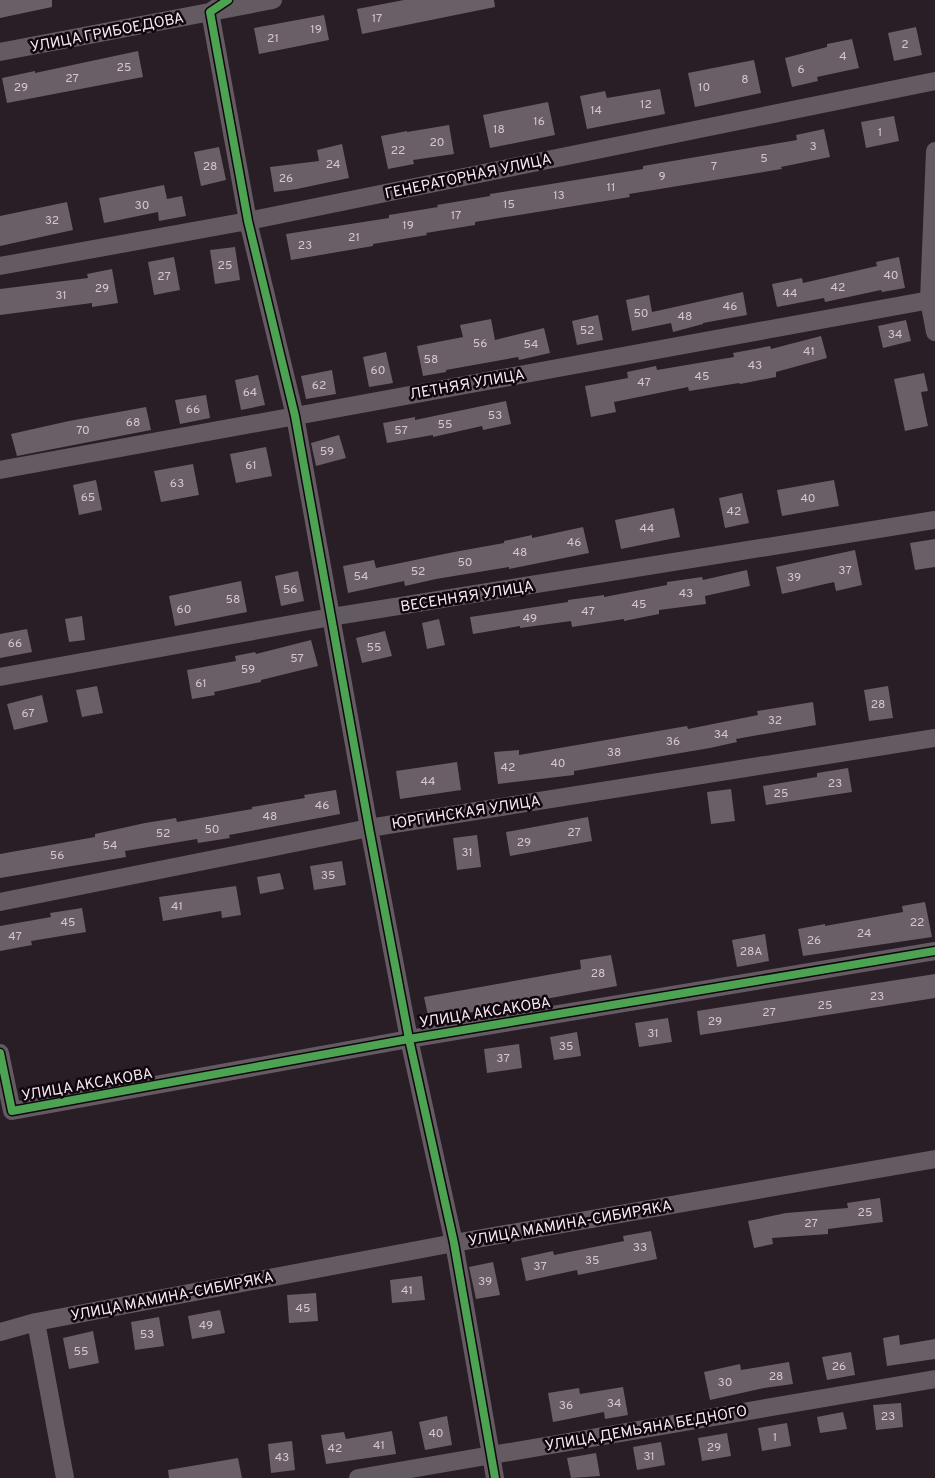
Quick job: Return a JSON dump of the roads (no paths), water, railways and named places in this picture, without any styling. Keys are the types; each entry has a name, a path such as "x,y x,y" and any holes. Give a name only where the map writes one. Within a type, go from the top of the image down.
{"street":[{"path":"228,0 210,12 248,222 295,416 369,828 410,1039 454,1243 495,1478"},
{"name":"УЛИЦА ГРИБОЕДОВА","path":"0,52 273,0"},
{"name":"ГЕНЕРАТОРНАЯ УЛИЦА","path":"0,266 248,222 935,81"},
{"path":"935,151 932,300 935,332"},
{"name":"ЛЕТНЯЯ УЛИЦА","path":"0,470 932,300"},
{"name":"ВЕСЕННЯЯ УЛИЦА","path":"0,677 331,617 935,520"},
{"name":"ЮРГИНСКАЯ УЛИЦА","path":"0,902 369,828 935,738"},
{"name":"УЛИЦА АКСАКОВА","path":"0,1053 12,1111 410,1039 935,951"},
{"name":"УЛИЦА МАМИНА-СИБИРЯКА","path":"0,1332 36,1322 454,1243 935,1159"},
{"path":"36,1322 65,1478"},
{"name":"УЛИЦА ДЕМЬЯНА БЕДНОГО","path":"358,1478 935,1379"}]}
